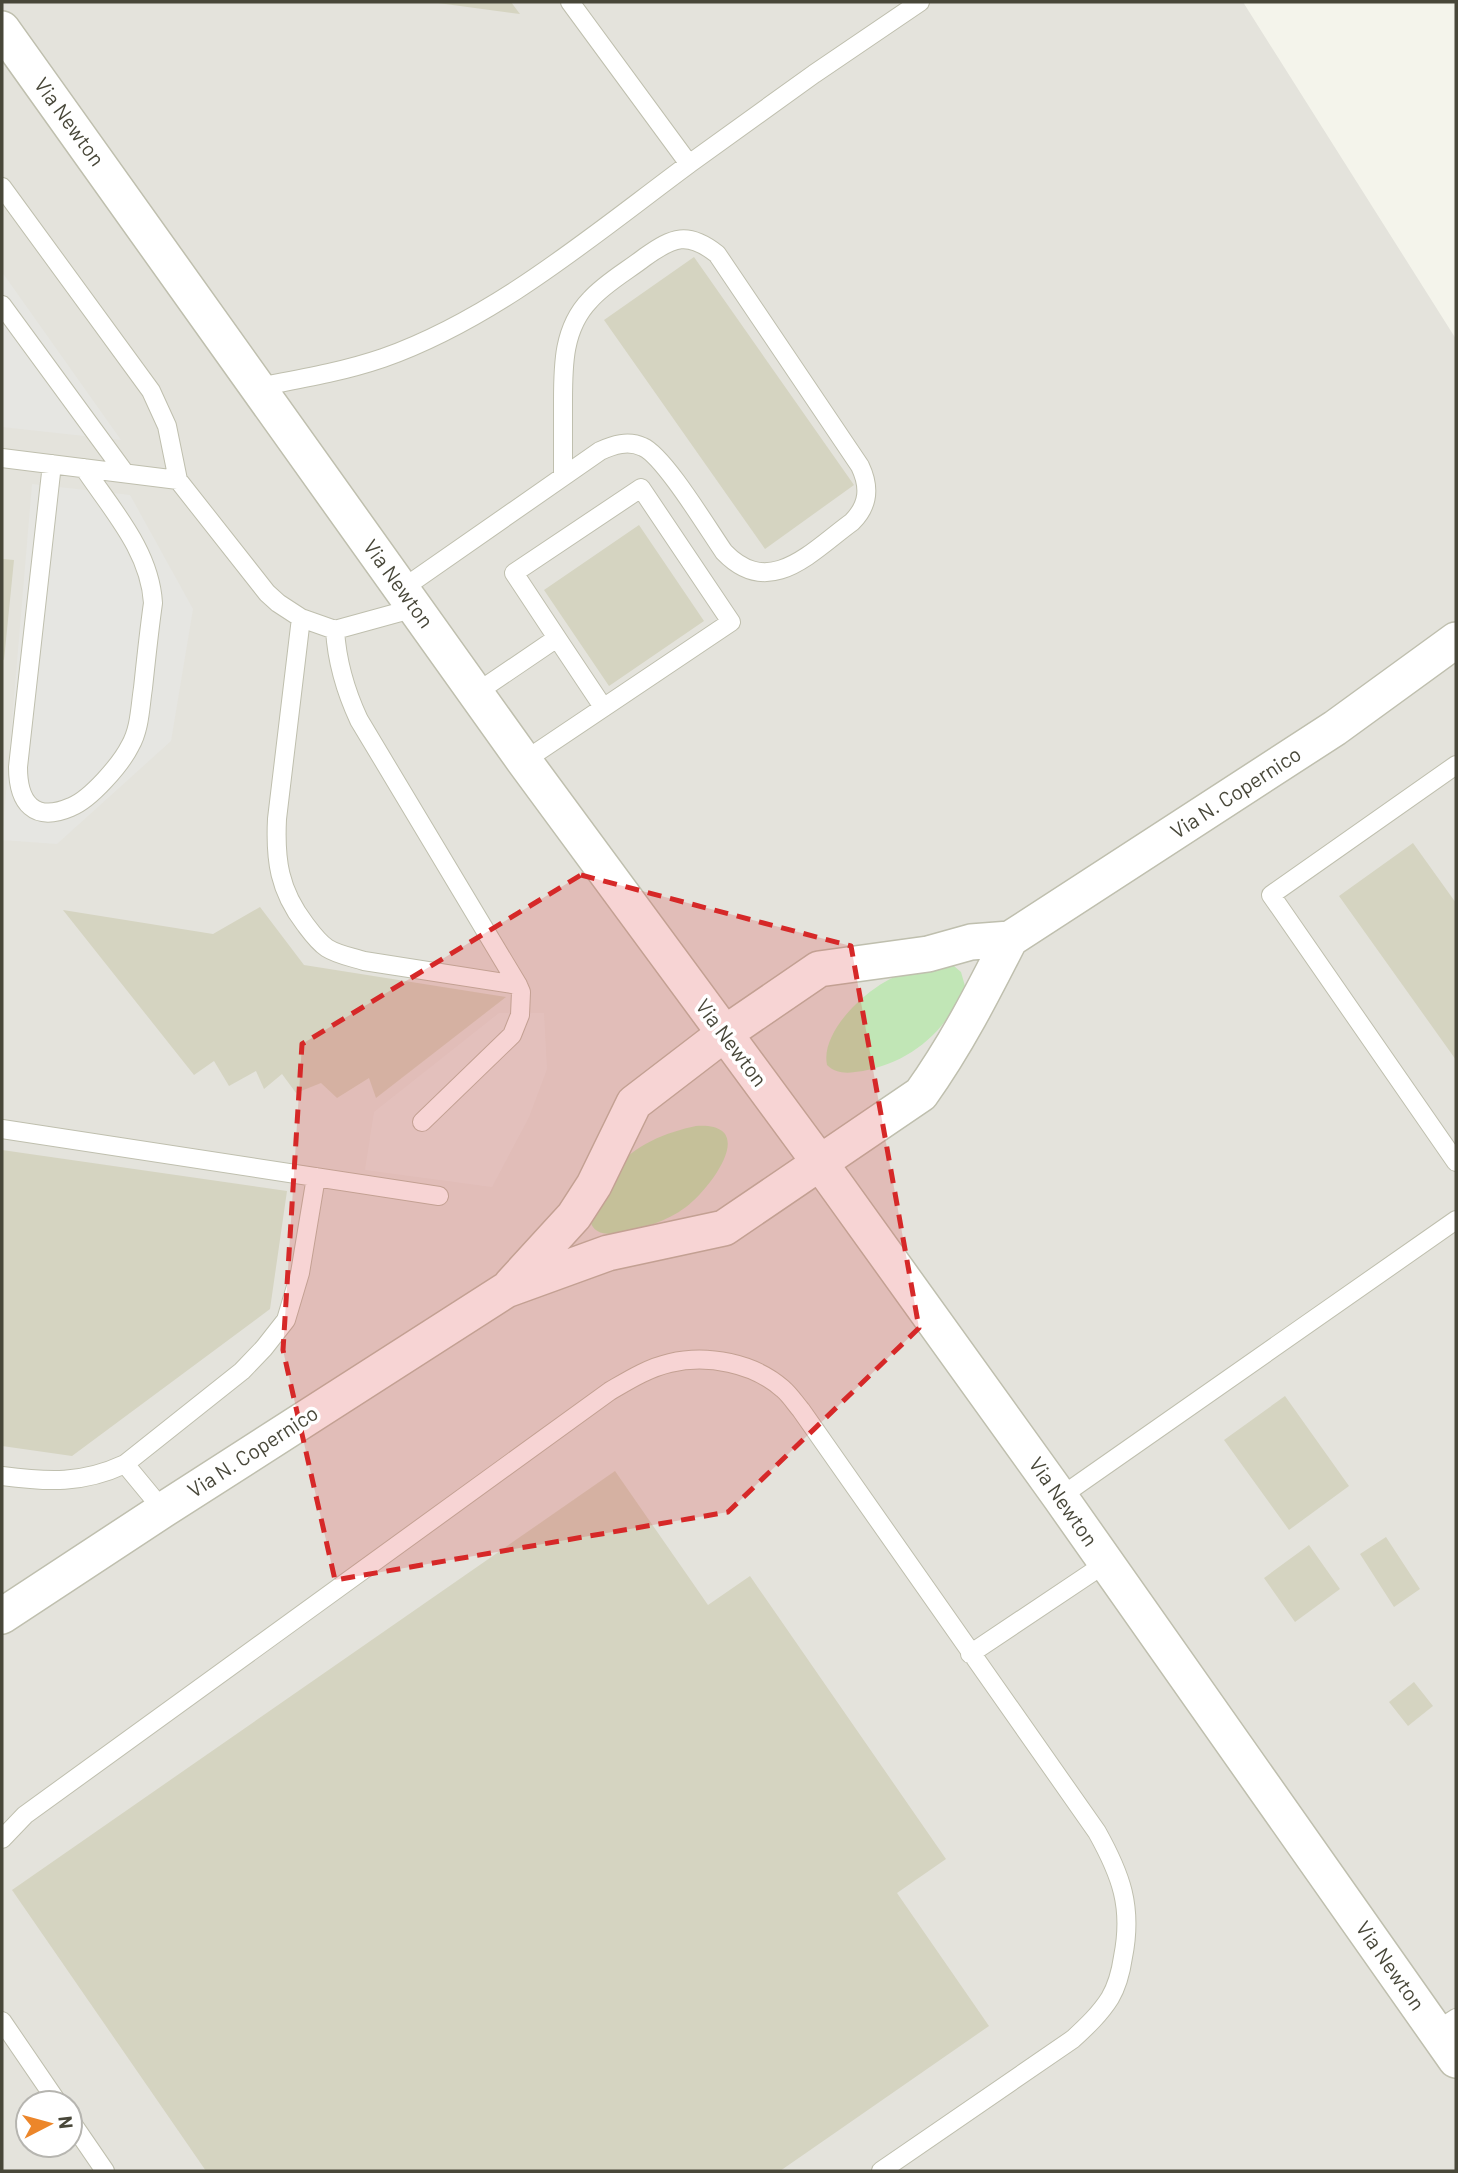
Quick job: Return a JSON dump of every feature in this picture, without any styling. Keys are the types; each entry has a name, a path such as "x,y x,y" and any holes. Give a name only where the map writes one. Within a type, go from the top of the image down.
{"street":[{"name":"Via Newton","path":"2,29 524,761 820,1163 1106,1563 1446,2024 1456,2060"},
{"name":"Via N. Copernico","path":"1010,939 1335,728 1456,640"},
{"path":"506,1290 574,1216 594,1185 634,1102 724,1034 820,969 918,956 971,942 1010,939"},
{"path":"506,1290 608,1252 724,1228 921,1094 941,1067 971,1016 1010,939"},
{"name":"Via N. Copernico","path":"2,1616 506,1290"}],"lane":[{"path":"570,2 689,164"},
{"path":"258,387 337,372 405,349 446,331 511,295 814,74 917,3"},
{"path":"2,187 151,391 167,426 178,480 267,593 301,618 335,630 408,598 600,450 624,443 643,447 660,460 724,552 734,562 757,573 770,573 794,564 852,522 860,514 867,495 860,466 717,254 699,241 690,239 660,246 596,293 579,312 568,337 563,366 564,476"},
{"path":"2,305 125,473"},
{"path":"2,458 178,480"},
{"path":"51,464 18,767 18,785 22,797 30,807 43,812 72,807 82,800 115,767 131,744 139,719 152,587 135,543 84,468"},
{"path":"524,761 731,622 642,488 514,573 603,707"},
{"path":"301,618 276,844 282,886 290,903 313,935 326,947 345,956 518,985"},
{"path":"335,630 345,689 359,720 521,992 520,1015 512,1035 422,1122"},
{"path":"476,693 557,638"},
{"path":"1456,765 1270,895 1456,1162"},
{"path":"2,1129 439,1196"},
{"path":"2,1475 55,1482 106,1473 125,1464 242,1371 286,1320 300,1273 316,1177"},
{"path":"1060,1497 1456,1220"},
{"path":"2,1839 25,1815 610,1391 643,1373 670,1363 696,1360 723,1362 756,1372 784,1390 801,1410 1097,1832 1113,1860 1123,1888 1128,1916 1121,1971 1111,1997 1095,2019 1073,2039 881,2171"},
{"path":"125,1464 163,1510"},
{"path":"970,1654 1106,1563"},
{"path":"2,2021 48,2089"},
{"path":"84,2140 105,2171"}],"highlighted area":[{"path":"581,875 851,946 919,1328 728,1512 335,1580 283,1350 302,1044"}],"shaded area":[{"path":"2,2 1243,2 1456,339 1456,2171 2,2171"},
{"path":"2,272 121,440 2,427"},
{"path":"32,484 130,495 193,609 171,741 57,844 2,840"},
{"path":"499,1013 544,1013 547,1069 529,1117 492,1187 365,1170 374,1112"}],"green space":[{"path":"944,964 954,966 961,972 965,986 948,1017 925,1042 897,1060 863,1071 839,1072 827,1065 831,1038 838,1025 860,1000 885,982 902,974"},
{"path":"696,1126 715,1128 725,1134 728,1145 717,1172 696,1198 671,1217 647,1226 611,1234 594,1229 590,1220 608,1182 622,1161 651,1141"}],"building":[{"path":"511,2 520,14 438,3"},
{"path":"694,257 854,485 765,549 604,320"},
{"path":"639,525 704,621 609,686 544,590"},
{"path":"2,559 14,560 4,660 2,659"},
{"path":"1413,843 1456,903 1456,1060 1339,896"},
{"path":"260,907 304,965 506,997 376,1098 369,1078 337,1098 321,1083 296,1093 282,1074 264,1089 256,1071 229,1086 214,1061 194,1075 63,910 213,934"},
{"path":"2,1150 287,1191 270,1309 72,1456 2,1446"},
{"path":"1285,1396 1349,1486 1289,1530 1224,1440"},
{"path":"615,1471 708,1605 750,1576 946,1859 897,1893 989,2026 780,2171 206,2171 12,1890"},
{"path":"1386,1537 1420,1589 1394,1607 1360,1554"},
{"path":"1309,1545 1340,1589 1295,1622 1264,1578"},
{"path":"1414,1682 1433,1706 1408,1726 1389,1702"}]}
